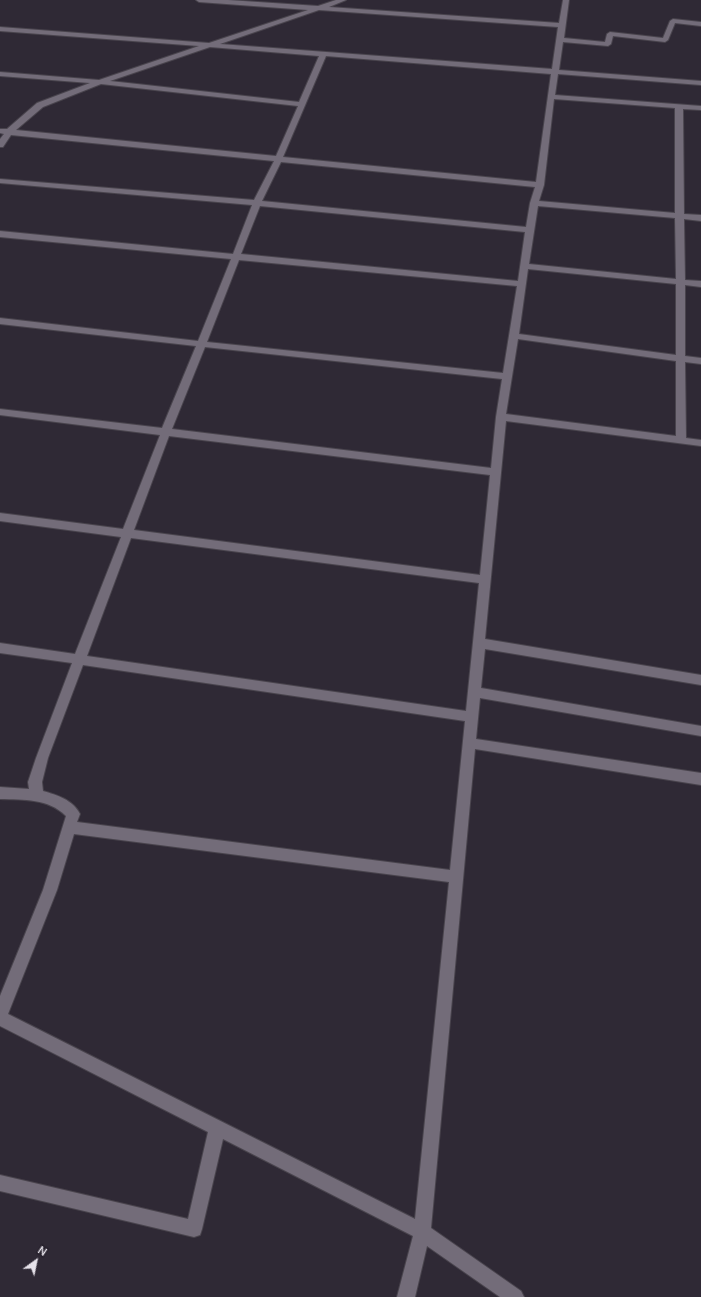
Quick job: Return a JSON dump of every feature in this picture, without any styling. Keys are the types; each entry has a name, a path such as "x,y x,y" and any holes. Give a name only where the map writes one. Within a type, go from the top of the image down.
{"street":[{"path":"199,0 562,25"},
{"path":"0,145 9,132 40,105 100,82 343,0"},
{"path":"406,1297 422,1232 501,417 534,203 540,185 551,96 566,0"},
{"path":"559,40 608,44 610,34 665,40 673,21 701,24"},
{"path":"0,29 701,83"},
{"path":"37,796 35,782 42,758 166,432 257,203 280,158 301,104 324,53"},
{"path":"0,74 100,82 301,104"},
{"path":"551,96 701,108"},
{"path":"679,106 679,358 681,440"},
{"path":"0,131 540,185"},
{"path":"0,181 257,203 530,230"},
{"path":"534,203 701,218"},
{"path":"0,234 522,284"},
{"path":"524,266 701,284"},
{"path":"0,321 508,377"},
{"path":"514,336 701,361"},
{"path":"0,412 496,472"},
{"path":"501,417 701,443"},
{"path":"0,517 486,580"},
{"path":"479,643 701,680"},
{"path":"0,648 472,717"},
{"path":"474,692 701,731"},
{"path":"470,743 701,779"},
{"path":"0,793 37,796 51,799 64,805 73,814 50,890 0,1014"},
{"path":"69,827 456,877"},
{"path":"0,1018 422,1232 515,1297"},
{"path":"0,1183 194,1229 217,1129"}]}
